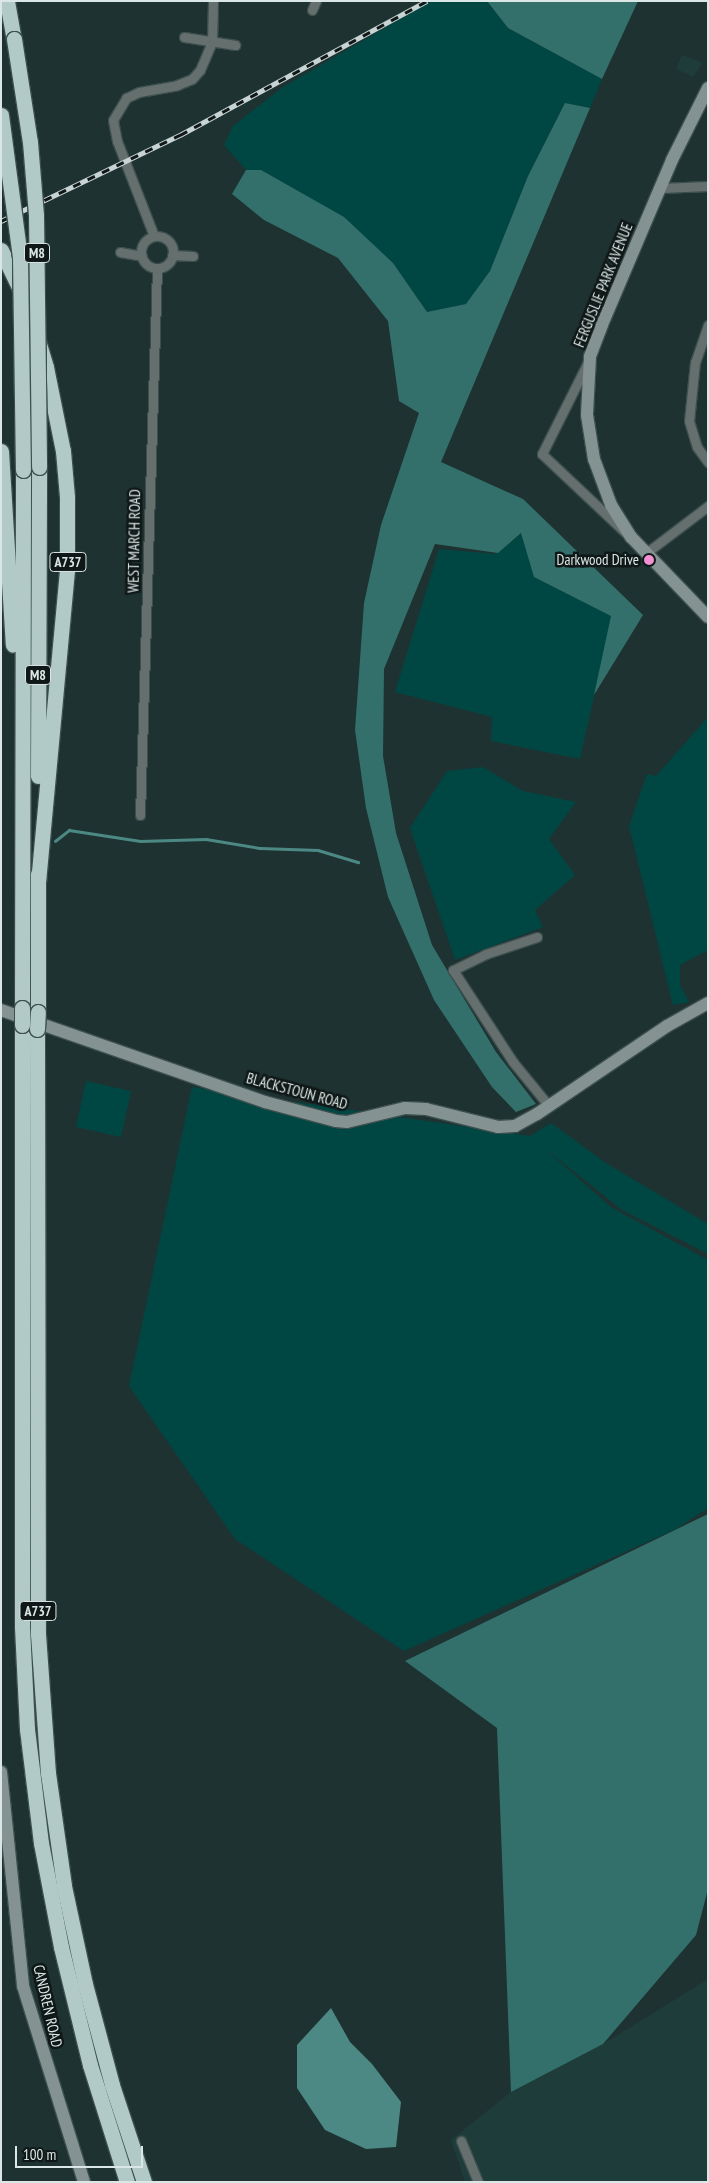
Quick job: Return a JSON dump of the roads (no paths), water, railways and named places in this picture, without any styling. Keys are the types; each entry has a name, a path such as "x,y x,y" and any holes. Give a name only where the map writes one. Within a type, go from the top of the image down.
{"highway":[{"name":"M8","path":"7,1 24,98 33,178 39,468 38,882"},
{"name":"M8","path":"1,115 20,258 23,470 22,822"},
{"name":"A737","path":"1,250 27,304 46,367 63,451 67,497 67,570 38,882 38,1634 48,1773 64,1886 85,1984 112,2085 144,2182"},
{"name":"A737","path":"1,450 22,822 22,1627 28,1729 41,1843 62,1956 92,2074 127,2182"}],"street":[{"path":"154,236 142,246 142,256 148,264 157,268 167,264 172,256 168,241 154,236 117,141 113,120 126,98 192,79 200,70 212,42 213,1"},
{"path":"184,37 235,45"},
{"name":"FERGUSLIE PARK AVENUE","path":"708,88 661,188 590,356 587,415 594,459 611,505 631,537 708,618"},
{"path":"661,188 708,186"},
{"path":"120,252 142,256"},
{"path":"172,256 193,256"},
{"name":"WEST MARCH ROAD","path":"140,815 157,268"},
{"path":"708,325 695,362 689,421 696,447 708,462"},
{"path":"590,356 542,454 631,537"},
{"path":"646,553 708,506"},
{"path":"537,937 486,954 453,970 513,1062 549,1106"},
{"name":"BLACKSTOUN ROAD","path":"1,1010 265,1102 336,1121 347,1122 405,1108 426,1109 498,1128 515,1126 549,1106 667,1026 708,1002"},
{"name":"CANDREN ROAD","path":"1,1772 23,1986 84,2182"},
{"path":"461,2141 478,2182"}],"waterway":[{"path":"55,841 69,830 140,841 206,839 260,848 318,850 358,862"}],"railway":[{"path":"1,221 180,135 427,1"}],"place":[{"name":"Darkwood Drive","path":"649,560"}]}
